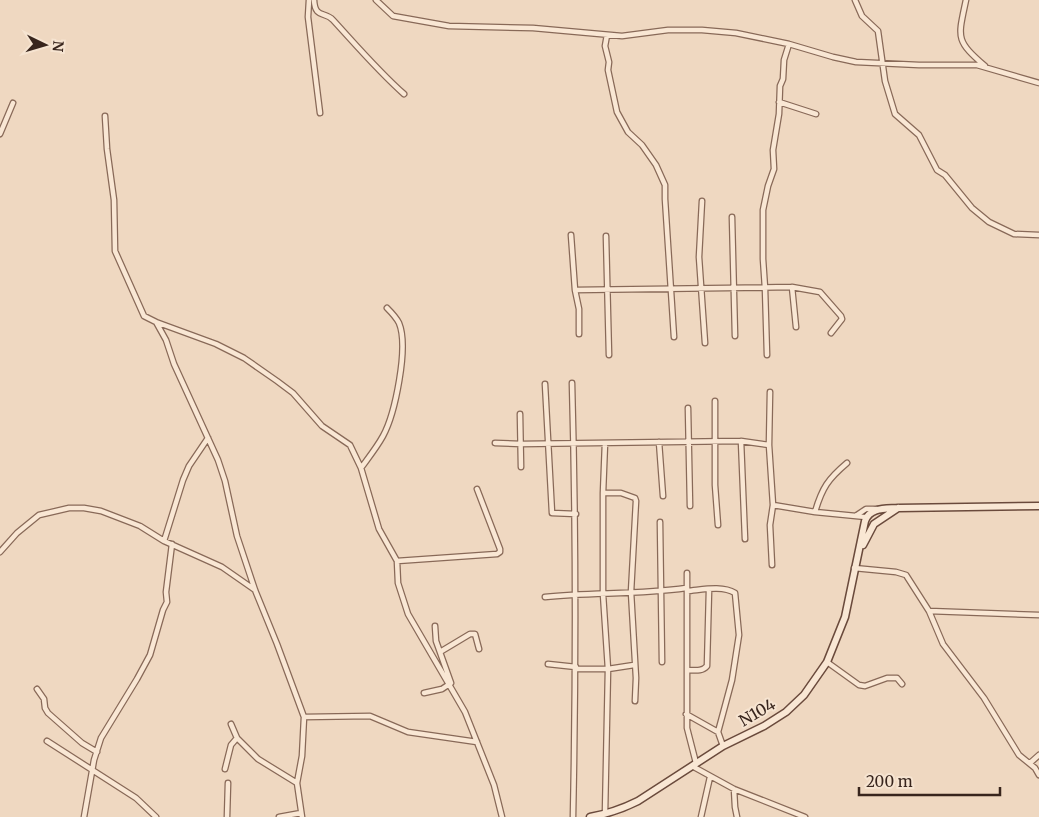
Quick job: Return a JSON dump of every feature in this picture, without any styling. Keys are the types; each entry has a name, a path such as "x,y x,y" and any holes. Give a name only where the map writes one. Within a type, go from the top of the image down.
{"street":[{"path":"309,0 308,17 320,113"},
{"path":"314,0 318,13 332,18 382,74 404,94"},
{"path":"376,0 393,16 449,26 533,28 622,36 668,30 702,30 759,36 856,62 985,66 1039,83"},
{"path":"855,0 862,16 878,31 882,63 895,114 919,135 937,170 945,175 972,208 989,222 1014,234 1039,235"},
{"path":"966,0 960,31 961,40 964,46 985,66"},
{"path":"607,35 608,70 617,112 628,132 642,145 652,159 665,185 674,336"},
{"path":"767,355 763,259 764,210 768,186 774,169 773,150 779,114 784,60 790,44"},
{"path":"779,102 816,114"},
{"path":"0,134 13,103"},
{"path":"105,116 107,149 114,200 115,251 144,316 216,344 244,358 293,393 322,426 350,445 362,468 379,529 397,561 398,583 408,614 465,712 494,785 502,817"},
{"path":"702,201 699,257 705,343"},
{"path":"732,217 735,336"},
{"path":"571,235 580,334"},
{"path":"606,236 610,355"},
{"path":"792,287 796,327"},
{"path":"576,290 792,287 820,292 841,316 842,320 831,333"},
{"path":"362,468 383,437 392,414 402,358 400,324 387,308"},
{"path":"156,322 166,340 174,364 218,460 225,481 237,536 255,590 304,717 302,756 297,783 302,815 279,817"},
{"path":"572,383 576,514 576,668 573,817"},
{"path":"545,384 552,513 576,514"},
{"path":"770,392 769,445 773,505 770,525 772,565"},
{"path":"715,402 714,442 718,525"},
{"path":"688,408 690,506"},
{"path":"520,414 521,467"},
{"path":"164,541 183,480 189,466 208,438"},
{"path":"495,443 741,441 769,445"},
{"path":"741,441 745,539"},
{"path":"659,442 663,496"},
{"path":"602,815 608,669 604,594 603,493 605,443"},
{"path":"815,512 821,491 847,463"},
{"path":"397,561 497,554 500,552 476,489"},
{"path":"603,493 621,493 635,498 636,501 631,592 636,678 634,700"},
{"path":"773,505 815,512 866,517 879,509"},
{"path":"857,515 866,509 1039,506"},
{"path":"0,552 17,533 39,515 68,508 84,508 102,511 140,526 164,541 222,567 255,590"},
{"name":"N104","path":"856,557 874,524 898,508"},
{"name":"N104","path":"590,817 624,808 723,746 764,726 786,712 804,695 828,662 845,618 856,557 866,517"},
{"path":"660,522 662,662"},
{"path":"84,817 94,760 101,738 138,679 150,655 163,610 168,602 166,592 172,544"},
{"path":"854,568 896,572 906,575 929,610 942,644 984,698 1019,755 1030,763 1039,775"},
{"path":"687,573 686,714 694,764 710,777 734,789 805,817"},
{"path":"545,597 686,590 730,590 735,593 739,635 732,680 718,732 723,746"},
{"path":"687,670 699,671 707,666 709,590"},
{"path":"929,610 1039,614"},
{"path":"435,626 435,634 451,681 450,684"},
{"path":"440,652 470,634 475,634 479,649"},
{"path":"828,662 859,685 865,686 887,678 897,678 902,684"},
{"path":"548,664 576,668 608,669 634,665"},
{"path":"424,693 442,689 450,684"},
{"path":"37,690 44,699 45,708 48,713 82,744 97,752"},
{"path":"686,714 718,732"},
{"path":"304,717 370,716 384,721 397,729 408,732 477,742"},
{"path":"231,724 237,738 258,759 297,783"},
{"path":"226,769 231,745 237,738"},
{"path":"47,741 136,798 156,817"},
{"path":"1030,763 1039,755"},
{"path":"701,817 710,777"},
{"path":"227,817 228,783"},
{"path":"734,789 737,817"}]}
